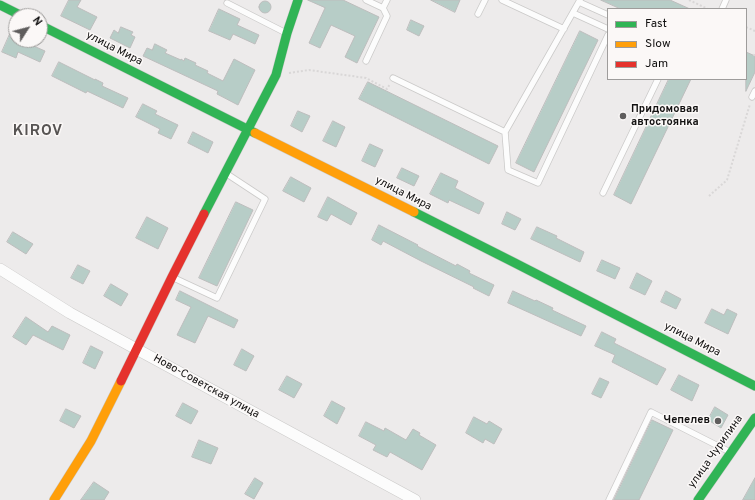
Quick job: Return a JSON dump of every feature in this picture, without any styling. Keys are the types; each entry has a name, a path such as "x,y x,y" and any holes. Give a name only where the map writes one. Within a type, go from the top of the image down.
{"street":[{"path":"54,500 91,441 136,348 276,75 287,33 298,0"},
{"name":"улица Мира","path":"48,29 515,263 755,386"},
{"name":"Ново-Советская улица","path":"0,269 70,313 415,500"},
{"name":"улица Чурилина","path":"698,500 731,452 748,433 755,418"}],"lane":[{"path":"366,0 383,8 387,16 366,61"},
{"path":"383,8 387,0"},
{"path":"478,14 485,0"},
{"path":"502,0 564,29"},
{"path":"607,14 580,1 505,132 508,170 538,183 607,37"},
{"path":"228,3 287,33"},
{"path":"573,13 607,30"},
{"path":"393,78 505,132"},
{"path":"603,193 658,80"},
{"path":"752,97 755,91"},
{"path":"172,277 217,298 265,199 226,173"},
{"path":"609,500 651,412 731,452"}],"path":[{"path":"688,0 706,8"},
{"path":"276,75 309,70 366,78 387,89 393,78"},
{"path":"710,196 727,180 752,97"}],"building":[{"path":"69,0 81,0 77,7 97,17 90,30 61,16"},
{"path":"308,0 343,0 379,17 357,63 345,57 355,36 331,25 320,48 309,43 325,8"},
{"path":"431,0 460,0 455,12"},
{"path":"601,0 670,0 688,8 619,8"},
{"path":"263,1 267,1 271,7 267,13 263,13 259,9 259,5"},
{"path":"219,9 240,19 237,25 259,35 255,44 233,34 230,40 209,31"},
{"path":"411,20 424,26 419,36 407,30"},
{"path":"121,27 133,32 131,35 135,37 130,48 110,38 114,30 118,33"},
{"path":"580,31 598,40 534,172 516,163"},
{"path":"8,38 8,48 38,48 45,51 40,62 18,52 16,58 2,52"},
{"path":"155,44 167,50 165,53 184,61 185,58 196,63 195,65 208,71 207,73 223,81 234,59 255,70 238,105 217,94 218,91 143,56 147,48 152,50"},
{"path":"747,52 755,56 755,72 746,91"},
{"path":"59,62 103,83 102,86 128,98 123,108 87,91 86,93 52,76"},
{"path":"669,80 691,80 631,204 614,195"},
{"path":"368,82 498,146 489,164 359,99"},
{"path":"143,104 157,111 155,114 178,125 171,139 158,133 160,129 136,117"},
{"path":"298,111 310,116 302,132 291,126"},
{"path":"333,121 345,127 336,147 323,141"},
{"path":"193,132 213,142 208,153 188,143"},
{"path":"370,144 383,150 375,167 362,161"},
{"path":"402,168 419,176 414,186 397,178"},
{"path":"441,173 458,181 455,188 484,203 479,214 449,200 448,203 430,194"},
{"path":"291,177 311,188 304,202 283,191"},
{"path":"328,197 357,213 351,225 331,214 327,221 318,217"},
{"path":"236,202 253,210 217,286 199,278"},
{"path":"507,212 521,219 515,230 502,224"},
{"path":"147,217 168,228 158,249 136,238"},
{"path":"379,225 456,266 457,264 470,271 469,273 494,285 489,296 383,241 381,245 372,240"},
{"path":"537,227 557,236 556,238 584,252 580,262 531,239"},
{"path":"13,232 33,244 26,254 7,242"},
{"path":"602,260 620,268 615,279 597,271"},
{"path":"78,265 90,271 83,284 71,278"},
{"path":"637,273 652,281 645,295 630,288"},
{"path":"111,284 128,294 121,306 104,296"},
{"path":"180,291 238,320 234,328 208,316 195,343 177,335 191,307 176,300"},
{"path":"513,291 553,308 552,310 586,326 581,336 508,303"},
{"path":"666,291 681,299 676,309 661,302"},
{"path":"712,309 724,315 727,309 737,314 728,334 705,323"},
{"path":"26,317 48,332 52,326 70,335 63,350 33,335 26,345 13,337"},
{"path":"602,332 616,339 614,343 666,369 657,385 612,362 615,355 595,346"},
{"path":"91,346 103,352 95,369 83,363"},
{"path":"242,349 254,356 246,371 234,365"},
{"path":"679,375 699,385 692,401 671,390"},
{"path":"287,376 302,384 294,398 279,390"},
{"path":"600,378 609,382 601,398 592,394"},
{"path":"332,401 345,408 337,424 324,416"},
{"path":"183,403 198,411 191,424 176,416"},
{"path":"715,407 728,415 721,428 708,420"},
{"path":"66,409 81,416 74,428 60,421"},
{"path":"474,417 487,424 489,421 502,429 494,444 485,439 483,443 466,433"},
{"path":"652,420 673,430 639,500 614,500"},
{"path":"366,422 384,431 385,428 406,440 413,429 420,433 419,435 436,445 422,470 390,452 387,457 373,450 376,445 359,436"},
{"path":"199,440 218,448 211,464 192,457"},
{"path":"255,478 263,483 254,499 245,494"},
{"path":"755,478 755,500 743,500"},
{"path":"94,482 109,492 104,500 81,500"}],"traffic: fast":[{"path":"204,214 276,75 287,33 298,0"},
{"path":"0,5 8,9"},
{"path":"48,29 255,133"},
{"path":"414,212 755,386"},
{"path":"698,500 755,418"}],"traffic: slow":[{"path":"255,133 414,212"},
{"path":"54,500 91,441 121,381"}],"traffic: jam":[{"path":"121,381 204,214"}],"place":[{"name":"Придомовая автостоянка","path":"623,116"},
{"name":"Чепелев","path":"718,421"}],"district":[{"name":"KIROV","path":"38,132"}]}
